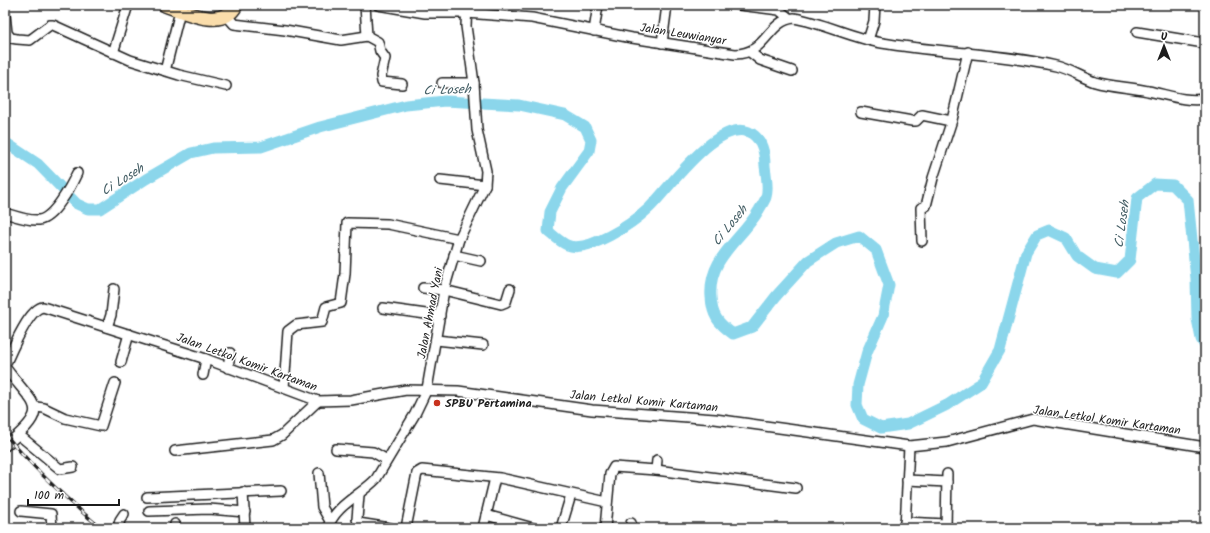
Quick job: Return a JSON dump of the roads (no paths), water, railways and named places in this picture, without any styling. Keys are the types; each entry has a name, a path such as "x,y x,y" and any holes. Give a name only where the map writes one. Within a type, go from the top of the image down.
{"highway":[{"path":"165,5 181,8 205,17 221,18 227,16 236,5"}],"street":[{"path":"113,53 128,5"},
{"path":"365,5 367,36"},
{"name":"Jalan Leuwianyar","path":"378,5 425,13 467,9 532,18 662,43 735,54 750,52"},
{"path":"594,31 598,5"},
{"path":"662,43 667,5"},
{"path":"739,5 779,10 788,18"},
{"path":"868,40 874,21 875,5"},
{"path":"165,71 173,46 181,8"},
{"name":"Jalan Ahmad Yani","path":"329,525 336,512 359,495 376,479 418,410 427,389 444,290 454,255 459,239 485,185 486,171 477,134 475,92 466,26 467,9"},
{"path":"5,15 7,33 11,38 30,40 51,24 130,60 165,71 226,86"},
{"path":"227,16 234,24 285,30 341,40 367,36 378,42 380,51 385,58 381,76 382,82 402,84"},
{"path":"792,71 760,60 750,52 755,49 782,22 788,18 800,18 880,43 914,48 1005,56 1061,67 1074,74 1097,82 1149,91 1183,99 1205,99"},
{"path":"1138,32 1198,42 1205,45"},
{"path":"922,241 921,208 926,206 951,121 968,52"},
{"path":"442,83 474,83"},
{"path":"861,112 912,121 916,121 922,115 951,121"},
{"path":"5,213 39,220 43,219 61,203 69,192 77,173"},
{"path":"440,180 485,185"},
{"path":"284,388 288,331 296,325 327,322 326,307 340,304 342,302 345,274 347,223 388,224 459,239"},
{"path":"454,255 481,261"},
{"path":"423,288 444,290 501,304 506,302 510,289"},
{"path":"107,327 111,315 114,289"},
{"name":"Jalan Letkol Komir Kartaman","path":"5,366 23,329 35,310 40,308 107,327 206,359 318,401 351,400 389,392 427,389 469,392 592,410 720,419 909,446 947,442 1033,419 1205,447"},
{"path":"383,308 440,316"},
{"path":"121,362 129,334"},
{"path":"436,340 483,345"},
{"path":"228,368 230,353"},
{"path":"203,375 206,359"},
{"path":"5,366 36,407 44,408 65,418 100,431 115,383"},
{"path":"175,451 273,440 282,435 318,401"},
{"path":"5,446 19,435 33,418 36,407"},
{"path":"19,435 60,469 73,467"},
{"path":"907,480 947,478 946,526 905,525 907,480 909,446"},
{"path":"336,449 373,452 387,460"},
{"path":"656,470 657,460"},
{"path":"605,528 611,471 613,468 656,470 796,488"},
{"path":"408,523 416,475 419,470 495,478 607,502"},
{"path":"319,474 322,507 329,525"},
{"path":"483,528 495,478"},
{"path":"147,497 281,491"},
{"path":"243,492 245,528"},
{"path":"561,528 571,494"},
{"path":"359,495 358,523 390,528"},
{"path":"149,511 209,510 245,512"},
{"path":"21,512 51,514 52,528"},
{"path":"118,528 120,520 124,514"},
{"path":"486,515 533,528"}],"waterway":[{"name":"Ci Loseh","path":"5,142 38,164 77,204 88,209 100,209 146,179 191,153 213,148 261,147 320,127 406,105 445,101 519,105 565,115 585,127 591,140 589,151 562,188 550,212 548,231 564,244 576,247 610,236 632,222 648,209 696,156 727,133 742,130 755,136 762,146 765,158 767,193 764,202 752,221 727,250 715,271 711,283 711,297 714,314 723,326 733,334 752,327 777,295 808,261 836,243 859,236 876,250 889,285 883,316 867,352 858,385 857,405 863,419 881,428 908,424 947,405 981,383 1000,350 1026,253 1037,235 1049,230 1066,238 1077,256 1095,269 1117,273 1130,260 1137,198 1155,184 1173,185 1188,200 1196,279 1197,319 1201,339 1205,346"}],"railway":[{"path":"5,434 51,483 101,528"}],"place":[{"name":"SPBU Pertamina","path":"437,403"}]}
